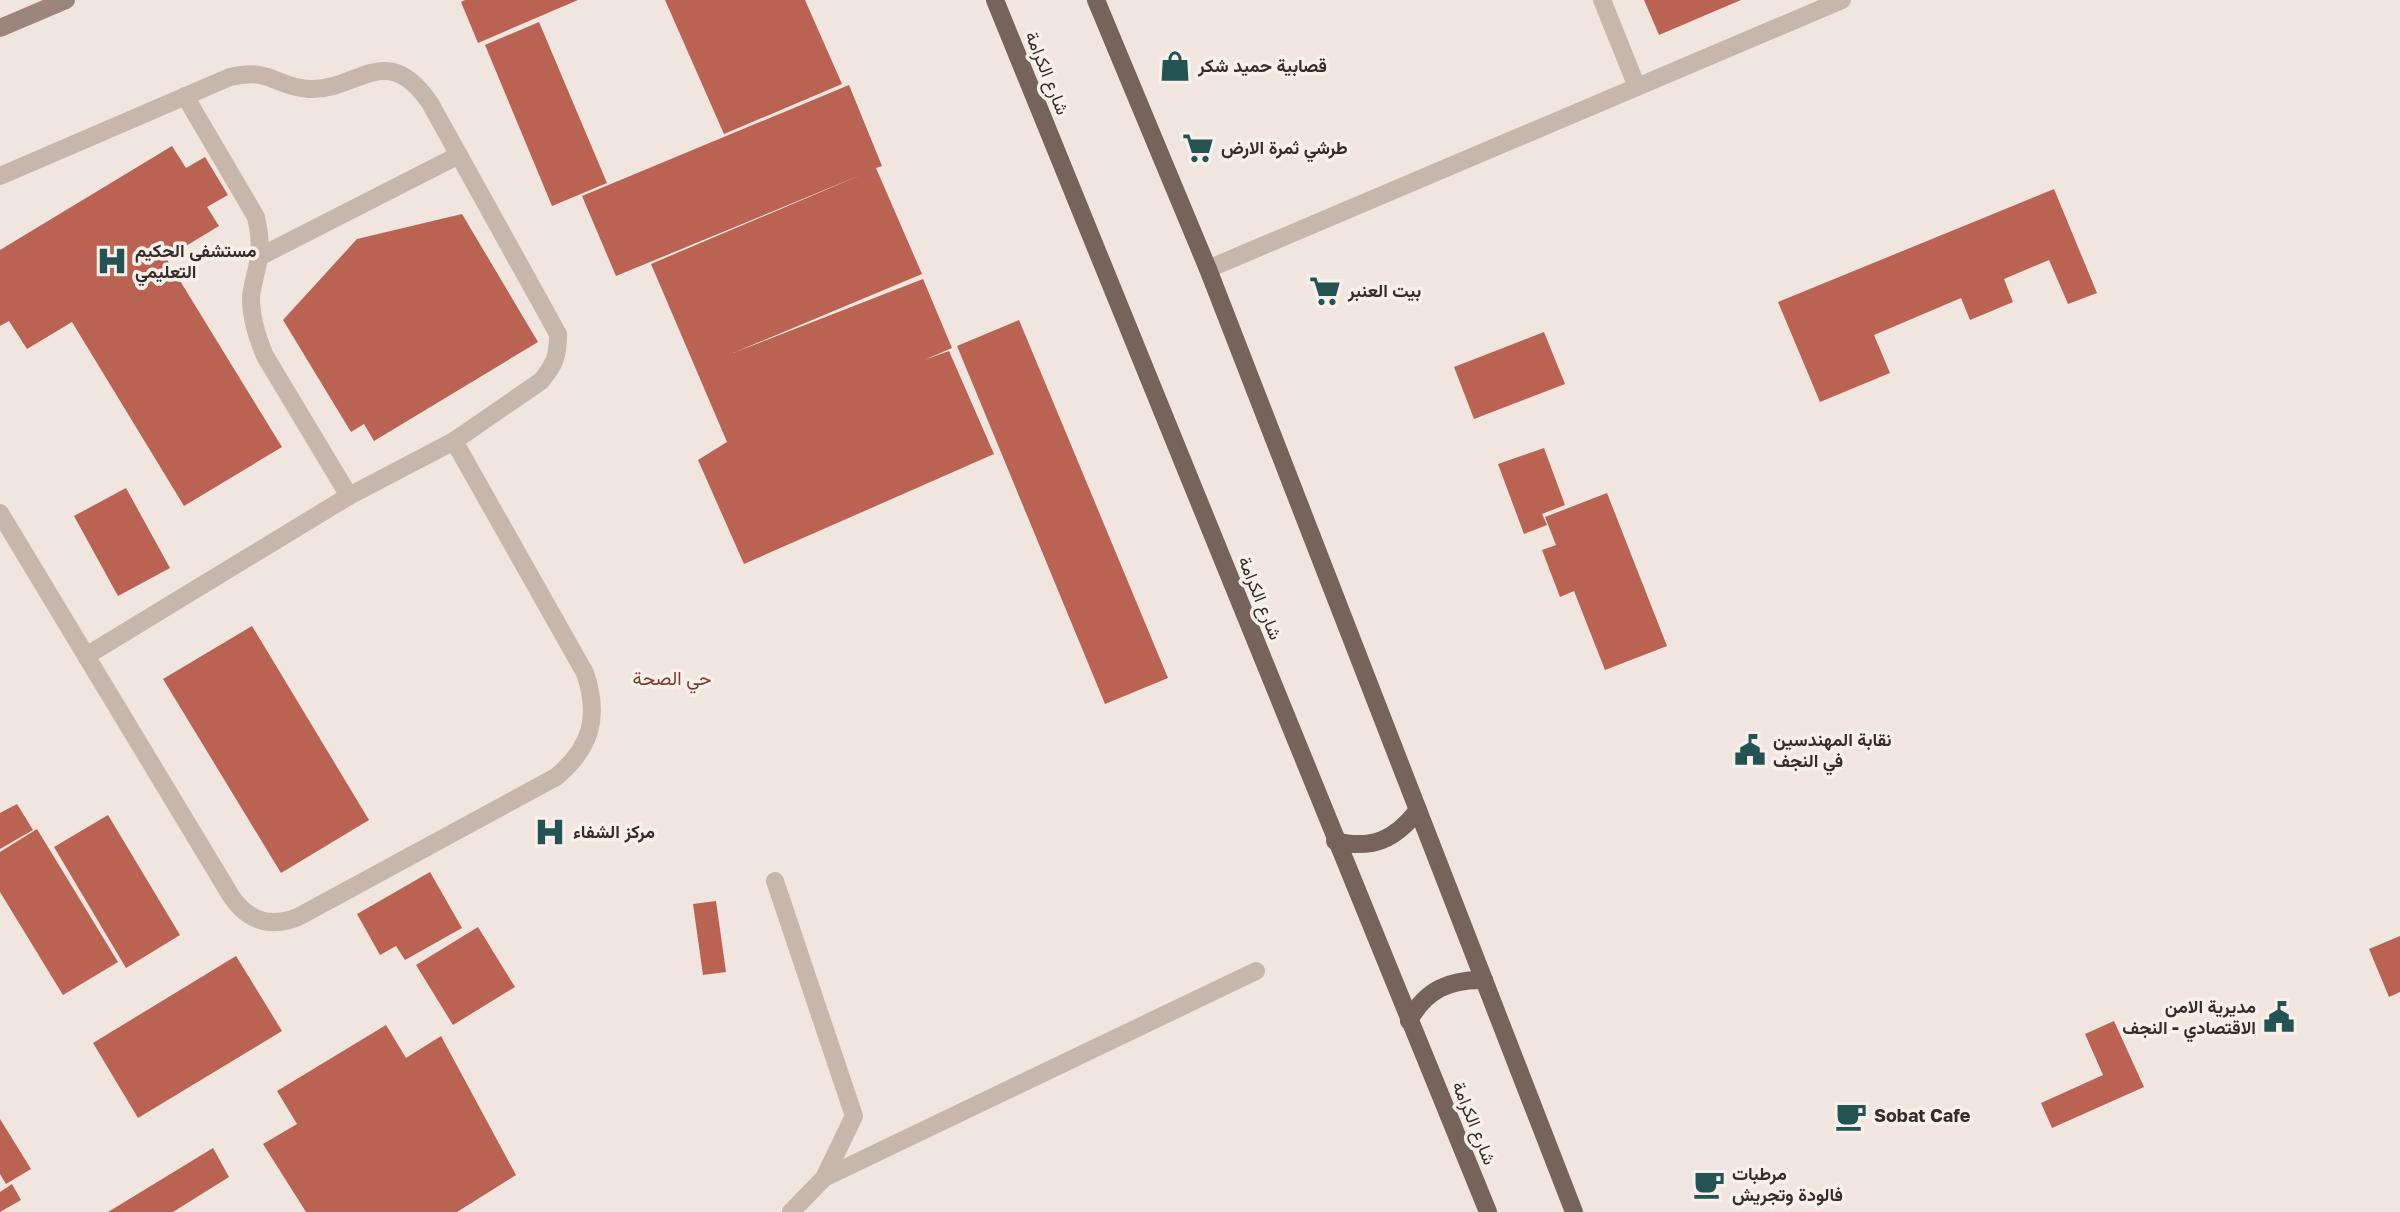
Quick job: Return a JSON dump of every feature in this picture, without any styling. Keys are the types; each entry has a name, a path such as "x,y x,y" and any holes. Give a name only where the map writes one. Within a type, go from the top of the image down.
{"main road":[{"path":"0,28 66,0"},
{"name":"شارع الكرامة","path":"995,0 1488,1212"},
{"path":"1096,0 1208,269 1574,1212"},
{"path":"1335,841 1351,845 1370,844 1389,838 1405,827 1418,810"},
{"path":"1409,1021 1416,1008 1429,994 1446,984 1465,979 1484,980"}],"street":[{"path":"1602,0 1637,87"},
{"path":"1208,269 1842,0"},
{"path":"0,176 185,96 243,74 256,73 270,76 293,87 319,89 375,70 392,72 420,89 558,334 558,351 552,368 541,381 454,441 349,496 86,656"},
{"path":"185,96 256,217 260,237 259,257 251,296 257,337 265,356 349,496"},
{"path":"259,257 459,155"},
{"path":"0,513 230,896 240,909 253,918 268,923 284,923 556,777 571,765 590,731 593,711 585,673 454,441"},
{"path":"775,881 854,1116 824,1178 791,1212"},
{"path":"824,1178 1256,971"}],"building":[{"path":"578,0 478,43 461,2"},
{"path":"665,0 805,0 842,84 724,134"},
{"path":"1644,0 1741,0 1659,35"},
{"path":"539,22 607,183 552,206 485,45"},
{"path":"849,85 882,166 876,168 922,274 733,353 923,279 952,348 924,360 949,351 994,454 744,564 698,460 727,442 651,264 863,174 616,276 582,196"},
{"path":"172,146 186,168 205,157 228,195 207,207 219,226 166,258 282,447 184,506 72,322 27,349 9,321 0,326 0,250"},
{"path":"2054,189 2097,293 2068,304 2049,260 2004,279 2013,302 1970,320 1961,298 1874,335 1890,373 1820,402 1778,302"},
{"path":"462,214 538,342 374,441 364,424 351,432 283,320 357,239"},
{"path":"1019,320 1168,678 1105,704 957,346"},
{"path":"1544,332 1565,384 1474,419 1454,367"},
{"path":"1544,448 1565,505 1542,514 1547,525 1524,534 1498,464"},
{"path":"126,488 170,568 118,596 74,516"},
{"path":"1607,493 1667,646 1605,670 1574,591 1560,597 1542,550 1556,545 1545,517"},
{"path":"252,626 369,820 281,873 163,679"},
{"path":"17,804 33,830 0,849 0,813"},
{"path":"108,815 180,935 126,968 54,847"},
{"path":"37,829 118,962 63,995 0,892 0,852"},
{"path":"430,872 462,928 405,960 396,946 380,955 357,914"},
{"path":"716,901 726,972 703,975 693,904"},
{"path":"478,927 515,987 453,1025 416,965"},
{"path":"2400,936 2400,992 2389,997 2369,949"},
{"path":"236,956 282,1031 138,1118 93,1043"},
{"path":"2114,1021 2144,1087 2052,1128 2041,1103 2103,1075 2085,1034"},
{"path":"386,1025 406,1058 441,1036 516,1175 457,1212 306,1212 263,1144 297,1124 277,1091"},
{"path":"0,1119 31,1169 6,1184 0,1174"},
{"path":"213,1148 229,1177 173,1212 108,1212"},
{"path":"12,1184 21,1200 0,1212 0,1192"}],"place":[{"name":"قصابية حميد شكر","path":"1175,66"},
{"name":"طرشي ثمرة الارض","path":"1198,148"},
{"name":"مستشفى الحكيم التعليمي","path":"112,261"},
{"name":"بيت العنبر","path":"1325,291"},
{"name":"نقابة المهندسين في النجف","path":"1750,750"},
{"name":"مركز الشفاء","path":"550,832"},
{"name":"مديرية الامن الاقتصادي - النجف","path":"2279,1017"},
{"name":"Sobat Cafe","path":"1851,1116"},
{"name":"مرطبات فالودة وتجريش","path":"1709,1184"}],"district":[{"name":"حي الصحة","path":"672,678"}]}
